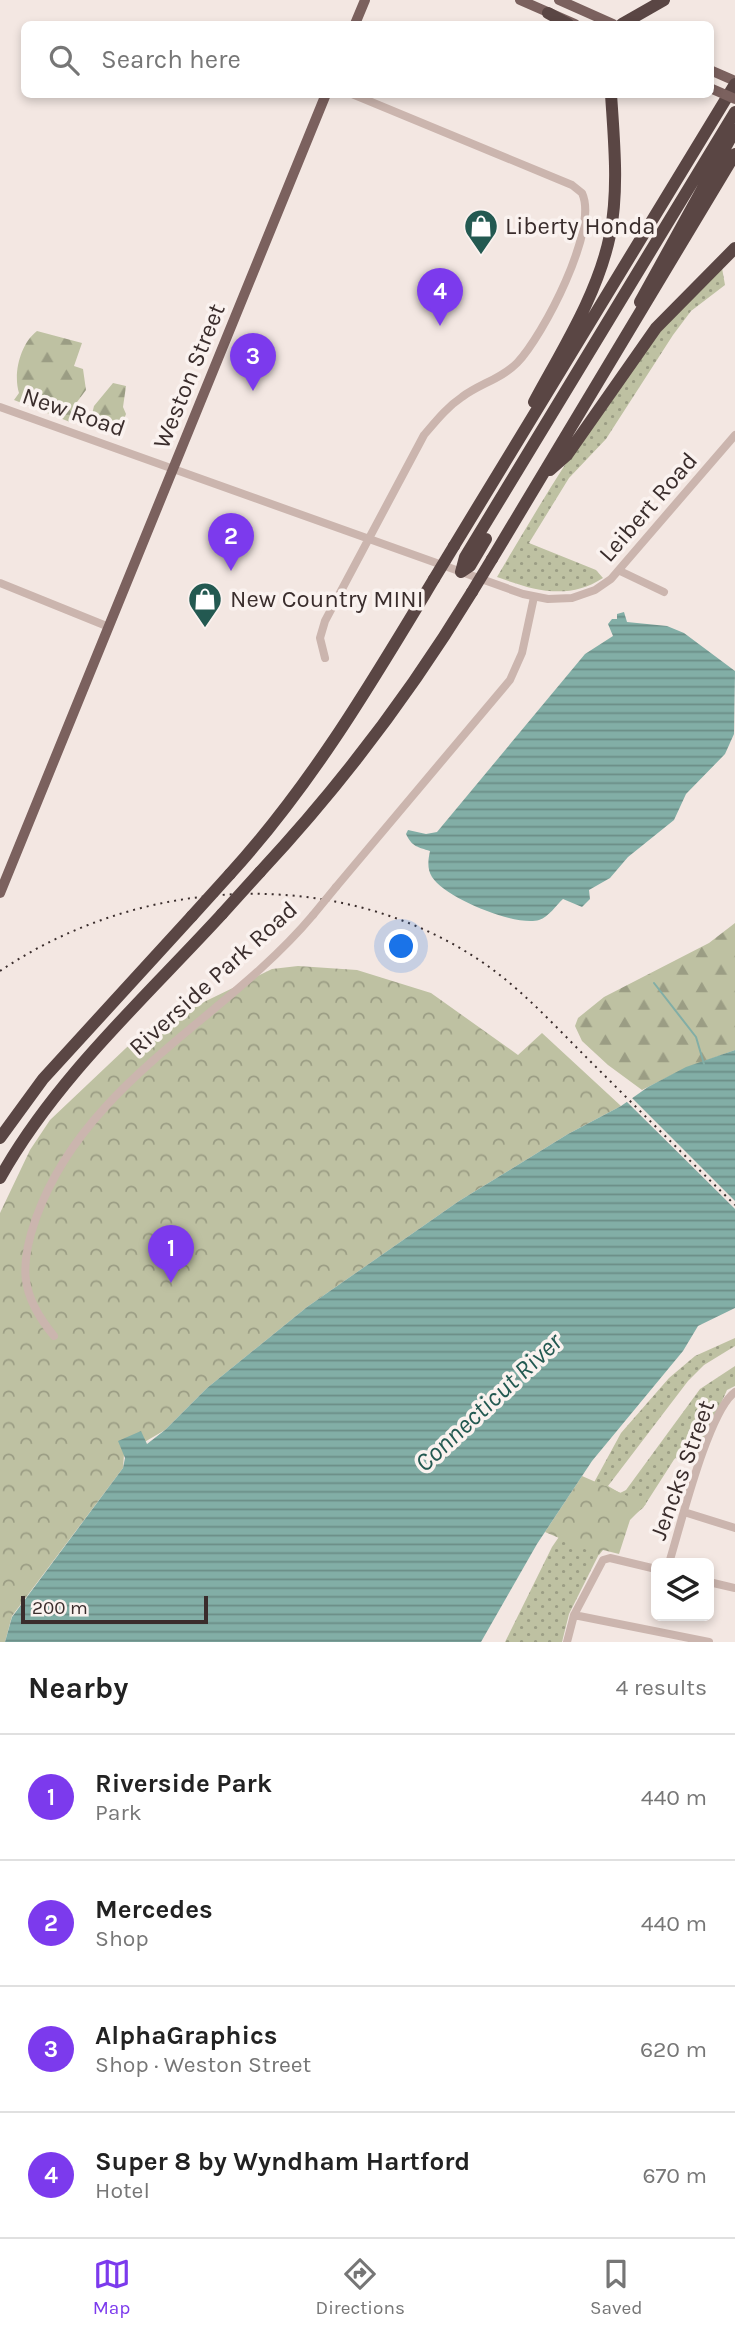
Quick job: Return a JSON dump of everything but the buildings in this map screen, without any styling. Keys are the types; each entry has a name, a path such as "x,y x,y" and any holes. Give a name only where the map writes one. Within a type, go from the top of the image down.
{"highway":[{"path":"627,21 664,0"},
{"path":"548,13 563,21"},
{"path":"0,1138 43,1079 274,824 326,754 735,83"},
{"path":"510,455 517,432 589,294 607,245 615,188 611,98"},
{"path":"461,572 465,557 735,112"},
{"path":"461,572 473,562 732,135"},
{"path":"633,326 646,287 732,135"},
{"path":"0,1178 30,1130 62,1088 323,803 380,732 432,657 472,592 735,154"},
{"path":"542,477 566,455 656,328 735,248"}],"main road":[{"path":"356,21 366,0"},
{"path":"520,0 568,21"},
{"path":"559,0 606,21"},
{"path":"714,71 735,83"},
{"path":"714,90 735,99"},
{"name":"Weston Street","path":"174,469 324,98"},
{"path":"0,893 174,469"}],"street":[{"path":"325,658 320,638 325,621 424,435 444,410 462,396 503,374 517,363 535,338 577,252 586,205 582,193 572,185 362,98"},
{"name":"New Road","path":"0,407 174,469"},
{"name":"Leibert Road","path":"461,572 534,597 554,599 583,594 605,584 620,571 735,435"},
{"name":"Weston Street","path":"174,469 461,572"},
{"path":"620,571 664,592"},
{"path":"0,583 109,627"},
{"name":"Riverside Park Road","path":"54,1336 30,1301 24,1264 37,1216 60,1167 96,1119 136,1074 279,951 313,915 510,680 522,653 534,597"},
{"name":"Jencks Street","path":"670,1558 713,1428 735,1392"},
{"path":"684,1512 735,1528"},
{"path":"567,1642 574,1615 598,1565 605,1558 651,1568"},
{"path":"714,1582 735,1588"},
{"path":"574,1615 709,1642"}],"green space":[{"path":"722,268 725,285 691,311 606,439 569,478 529,543 596,570 603,578 577,589 550,591 497,577 592,424 634,365 663,328"},
{"path":"37,331 82,343 74,366 83,369 86,390 77,402 75,418 70,422 14,400 19,393 17,377 22,351"},
{"path":"113,383 126,386 123,407 126,414 117,437 89,426 94,406"},
{"path":"735,923 735,1050 686,1068 642,1090 608,1065 582,1041 575,1026 578,1018 604,997 709,943"},
{"path":"298,966 357,970 431,993 518,1055 542,1033 621,1106 568,1134 459,1201 307,1307 207,1388 165,1430 124,1454 123,1468 12,1616 5,1642 0,1642 0,1213 30,1150 50,1120 144,1031 272,969"},
{"path":"735,1338 735,1346 704,1365 688,1381 608,1486 620,1493 626,1490 700,1389 735,1366 735,1386 727,1390 694,1464 675,1458 643,1508 609,1534 569,1614 562,1642 505,1642 552,1547 585,1499 621,1433 669,1378 695,1356"},
{"path":"582,1476 646,1504 630,1520 619,1554 603,1550 599,1555 545,1532"}],"water":[{"path":"624,612 627,622 667,626 684,633 735,671 734,734 725,754 686,794 674,820 628,857 610,878 589,890 590,899 582,907 563,899 543,918 528,921 498,915 451,894 430,874 430,851 413,844 406,834 408,830 426,834 437,832 585,654 613,636 608,624 612,619 617,619 617,614"},
{"name":"Connecticut River","path":"735,1050 735,1308 698,1326 683,1351 592,1461 537,1544 481,1642 5,1642 12,1617 123,1468 125,1458 118,1441 141,1431 147,1444 207,1388 307,1307 459,1201 568,1134 621,1106 648,1087 686,1067"}],"pier":[{"path":"629,1095 735,1201 735,1209 624,1099"}],"waterway":[{"path":"654,983 696,1037 704,1064"}],"railway":[{"path":"0,971 57,938 118,915 181,900 246,894 311,898 375,911 435,935 505,979 735,1205"}],"place":[{"name":"Liberty Honda","path":"481,256"},
{"name":"Super 8 by Wyndham Hartford","path":"440,326"},
{"name":"AlphaGraphics","path":"253,391"},
{"name":"Mercedes","path":"231,571"},
{"name":"New Country MINI","path":"205,629"},
{"name":"Riverside Park","path":"171,1283"}]}
